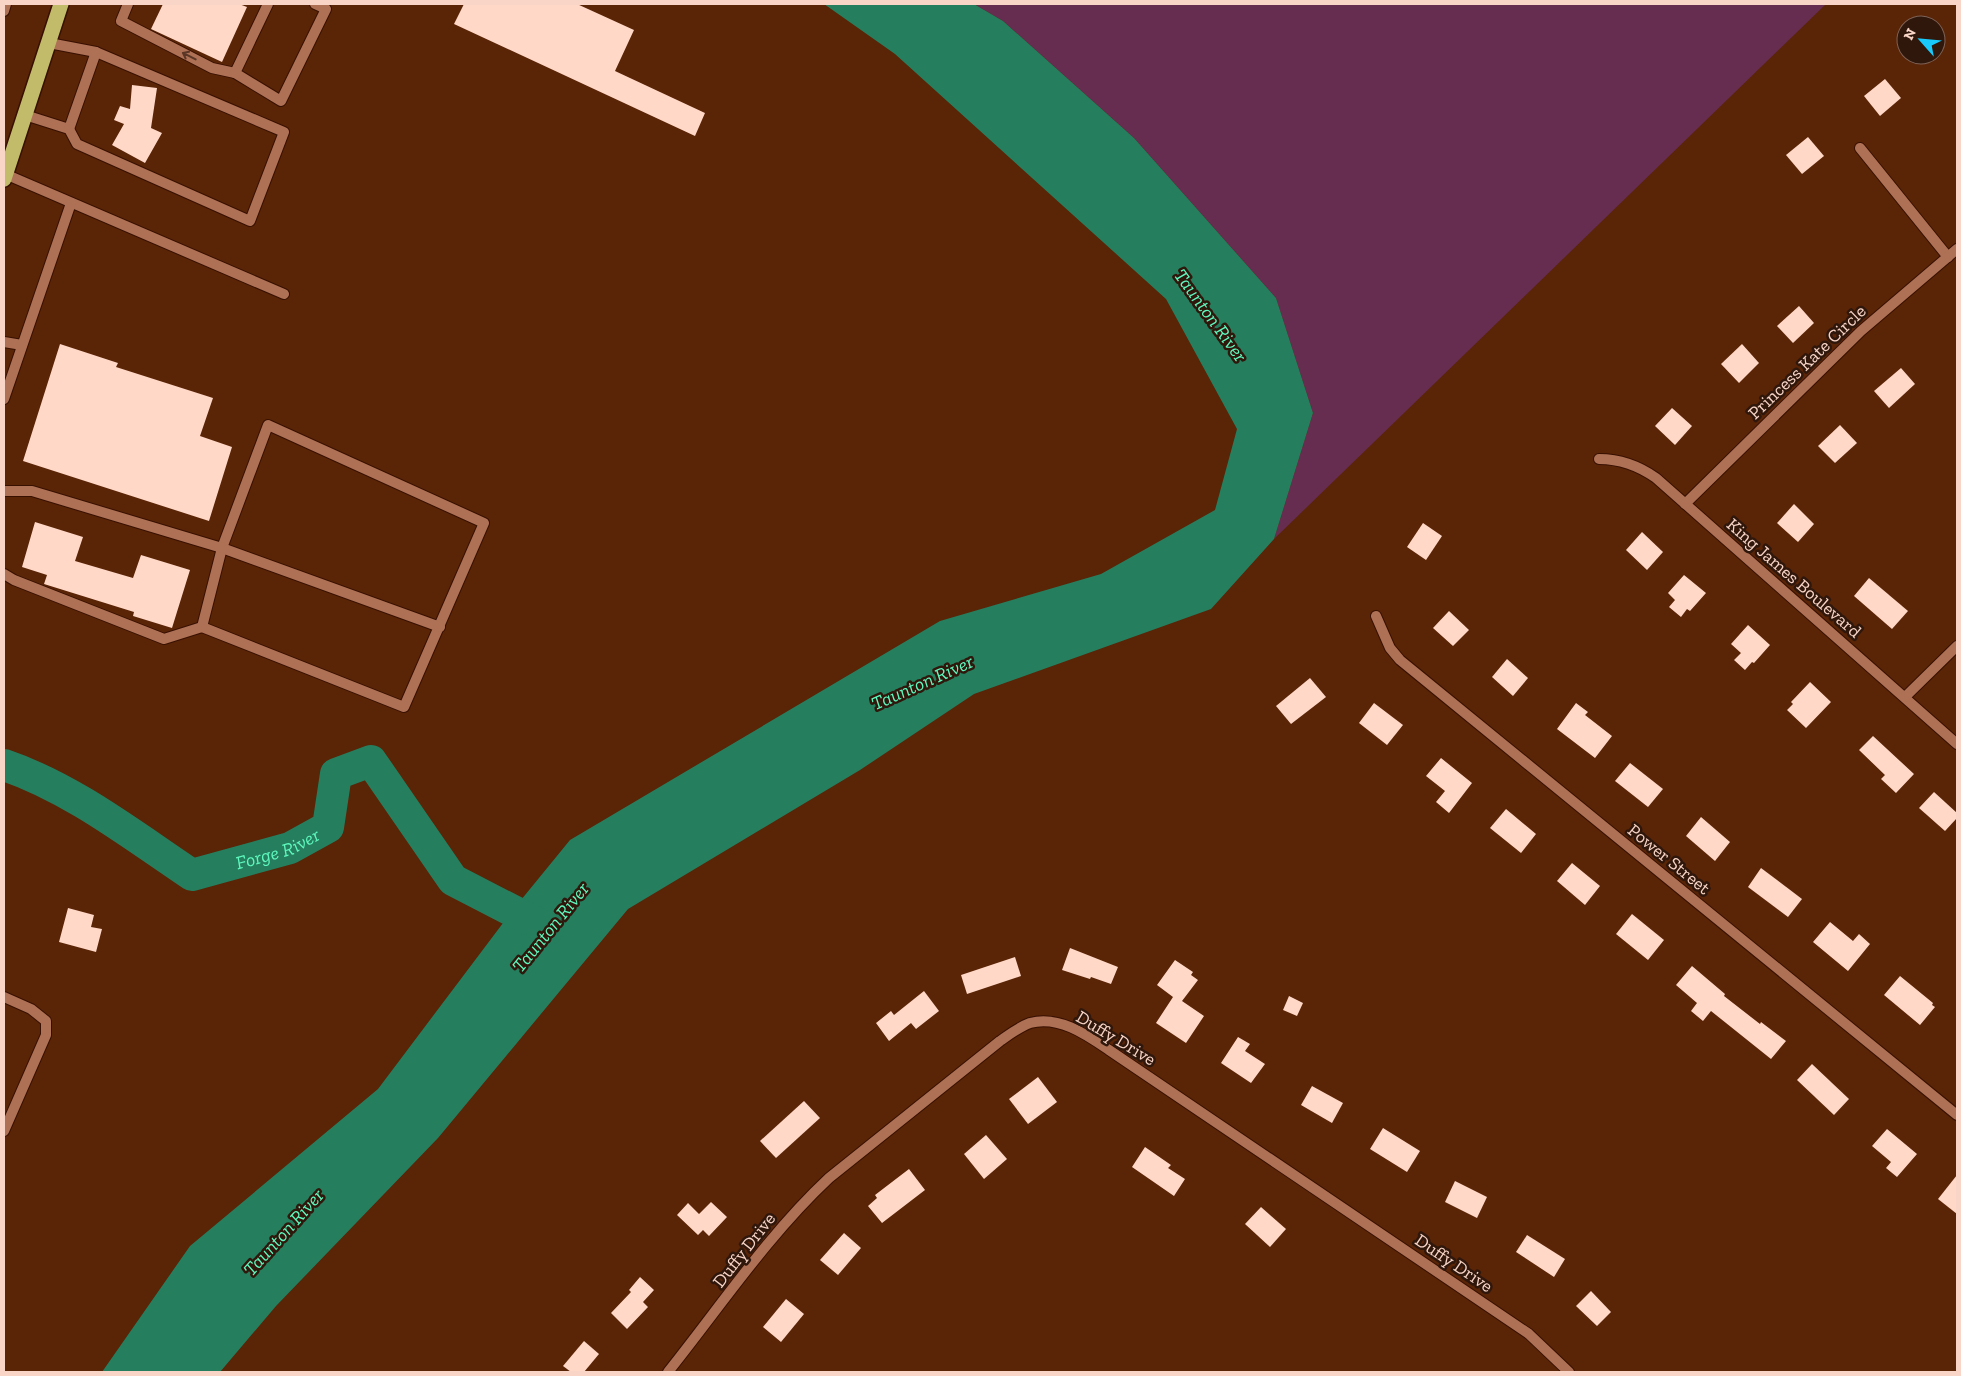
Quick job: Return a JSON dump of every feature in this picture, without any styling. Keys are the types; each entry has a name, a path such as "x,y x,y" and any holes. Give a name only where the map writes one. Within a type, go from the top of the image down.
{"highway":[{"path":"5,176 61,4"}],"street":[{"path":"4,11 6,4"},
{"path":"128,4 122,21 212,68 235,73 281,101 326,9 315,4"},
{"path":"235,73 268,4"},
{"path":"25,116 69,129 77,144 250,221 284,132 96,52 48,43"},
{"path":"69,129 96,52"},
{"path":"1860,148 1948,257"},
{"path":"5,176 284,294"},
{"path":"4,399 71,203"},
{"name":"Princess Kate Circle","path":"1685,504 1861,331 1957,249"},
{"path":"4,342 22,344"},
{"path":"4,574 14,580 164,639 202,626 404,707 484,523 268,425 222,548 202,626"},
{"name":"King James Boulevard","path":"1599,459 1612,459 1644,470 1957,744"},
{"path":"4,491 32,491 222,548 440,627"},
{"name":"Power Street","path":"1376,616 1390,648 1400,660 1957,1115"},
{"path":"1904,697 1957,646"},
{"path":"4,996 31,1009 46,1022 46,1035 4,1131"},
{"name":"Duffy Drive","path":"668,1372 772,1239 804,1202 823,1184 1000,1041 1021,1027 1043,1022 1067,1026 1081,1032 1109,1050 1529,1334 1569,1372"}],"shaded area":[{"path":"974,4 1826,4 1274,539 1313,413 1276,298 1134,138 1003,21"}],"water":[{"name":"Taunton River","path":"824,4 974,4 1003,21 1134,138 1276,298 1313,413 1274,539 1211,609 974,694 860,770 628,909 438,1138 276,1306 220,1372 102,1372 190,1246 378,1089 512,911 570,840 940,621 1101,574 1215,510 1237,429 1166,299 895,54"}],"building":[{"path":"163,4 239,4 247,7 222,62 151,29"},
{"path":"464,4 577,4 634,30 615,71 705,113 695,136 454,24"},
{"path":"1885,79 1901,98 1880,116 1864,96"},
{"path":"132,85 157,88 151,128 162,133 145,163 112,145 124,124 114,120 120,106 130,109"},
{"path":"1808,137 1824,156 1802,174 1786,155"},
{"path":"1799,306 1814,323 1793,343 1777,326"},
{"path":"60,344 118,363 116,367 213,398 200,436 232,447 209,521 23,461"},
{"path":"1742,344 1759,363 1739,383 1721,364"},
{"path":"1901,368 1915,384 1889,408 1874,391"},
{"path":"1672,408 1692,426 1675,445 1655,426"},
{"path":"1840,425 1857,443 1835,463 1818,446"},
{"path":"1794,504 1814,524 1798,542 1777,523"},
{"path":"35,522 83,537 75,561 133,578 141,555 190,570 172,628 133,616 134,612 44,584 47,575 22,567"},
{"path":"1423,523 1442,536 1426,560 1407,547"},
{"path":"1642,532 1663,552 1647,570 1626,550"},
{"path":"1684,575 1706,593 1690,611 1687,609 1681,617 1669,607 1675,600 1668,593"},
{"path":"1869,578 1908,611 1892,629 1854,596"},
{"path":"1449,611 1469,630 1453,646 1433,628"},
{"path":"1748,625 1770,645 1745,670 1734,660 1741,653 1731,644"},
{"path":"1507,659 1528,678 1513,696 1492,677"},
{"path":"1310,678 1326,697 1291,724 1276,706"},
{"path":"1810,682 1831,702 1806,728 1787,710 1793,704 1791,702"},
{"path":"1374,703 1403,725 1387,745 1359,723"},
{"path":"1576,703 1588,712 1585,715 1612,736 1595,758 1557,729"},
{"path":"1873,736 1914,774 1896,793 1881,779 1885,775 1859,750"},
{"path":"1441,758 1472,783 1449,813 1436,802 1445,791 1426,776"},
{"path":"1630,763 1663,789 1648,807 1615,781"},
{"path":"1934,792 1957,813 1957,818 1945,831 1919,808"},
{"path":"1506,809 1536,834 1521,853 1490,828"},
{"path":"1701,817 1730,842 1715,861 1686,836"},
{"path":"1572,863 1600,886 1585,905 1557,881"},
{"path":"1761,868 1802,899 1788,917 1748,887"},
{"path":"68,908 94,915 91,927 102,929 96,952 59,942"},
{"path":"1632,914 1664,940 1648,960 1616,934"},
{"path":"1830,922 1853,941 1859,934 1870,944 1848,971 1813,942"},
{"path":"1070,948 1118,967 1111,984 1062,970"},
{"path":"1015,957 1021,976 967,994 961,975"},
{"path":"1175,960 1193,972 1191,975 1198,980 1182,1001 1204,1016 1186,1043 1156,1023 1173,997 1157,985"},
{"path":"1692,966 1725,994 1724,996 1760,1024 1761,1022 1786,1041 1771,1059 1711,1011 1703,1021 1691,1011 1697,1003 1676,985"},
{"path":"1900,976 1933,1003 1932,1005 1935,1007 1920,1025 1884,995"},
{"path":"924,991 939,1011 916,1029 911,1023 889,1041 876,1023 891,1011 894,1015"},
{"path":"1289,996 1303,1003 1297,1016 1283,1010"},
{"path":"1238,1037 1250,1044 1245,1051 1265,1064 1251,1083 1221,1063"},
{"path":"1812,1064 1849,1099 1834,1115 1797,1080"},
{"path":"1038,1077 1057,1102 1028,1124 1009,1099"},
{"path":"1312,1086 1343,1103 1332,1123 1301,1105"},
{"path":"804,1101 820,1118 776,1158 760,1141"},
{"path":"1383,1128 1420,1151 1407,1172 1370,1149"},
{"path":"1887,1129 1917,1154 1897,1177 1886,1168 1891,1162 1872,1146"},
{"path":"986,1135 1007,1159 984,1179 964,1154"},
{"path":"1145,1147 1171,1165 1168,1168 1185,1179 1174,1196 1132,1167"},
{"path":"909,1169 925,1190 882,1223 868,1206 877,1198 875,1195"},
{"path":"1957,1175 1957,1214 1938,1199"},
{"path":"1455,1181 1487,1197 1477,1218 1445,1202"},
{"path":"711,1202 727,1217 709,1236 703,1230 698,1235 677,1215 688,1203 699,1214"},
{"path":"1261,1207 1286,1229 1270,1247 1245,1224"},
{"path":"844,1233 861,1248 838,1275 820,1260"},
{"path":"1527,1235 1565,1259 1554,1277 1516,1252"},
{"path":"640,1277 654,1290 643,1302 648,1307 627,1329 611,1313 631,1292 629,1290"},
{"path":"1591,1291 1611,1312 1597,1326 1576,1306"},
{"path":"786,1299 804,1314 781,1342 763,1327"},
{"path":"584,1341 599,1354 584,1372 571,1372 563,1366"}],"waterway":[{"name":"Forge River","path":"4,765 54,786 78,799 192,875 290,848 328,827 336,774 371,761 453,880 548,929"}]}
